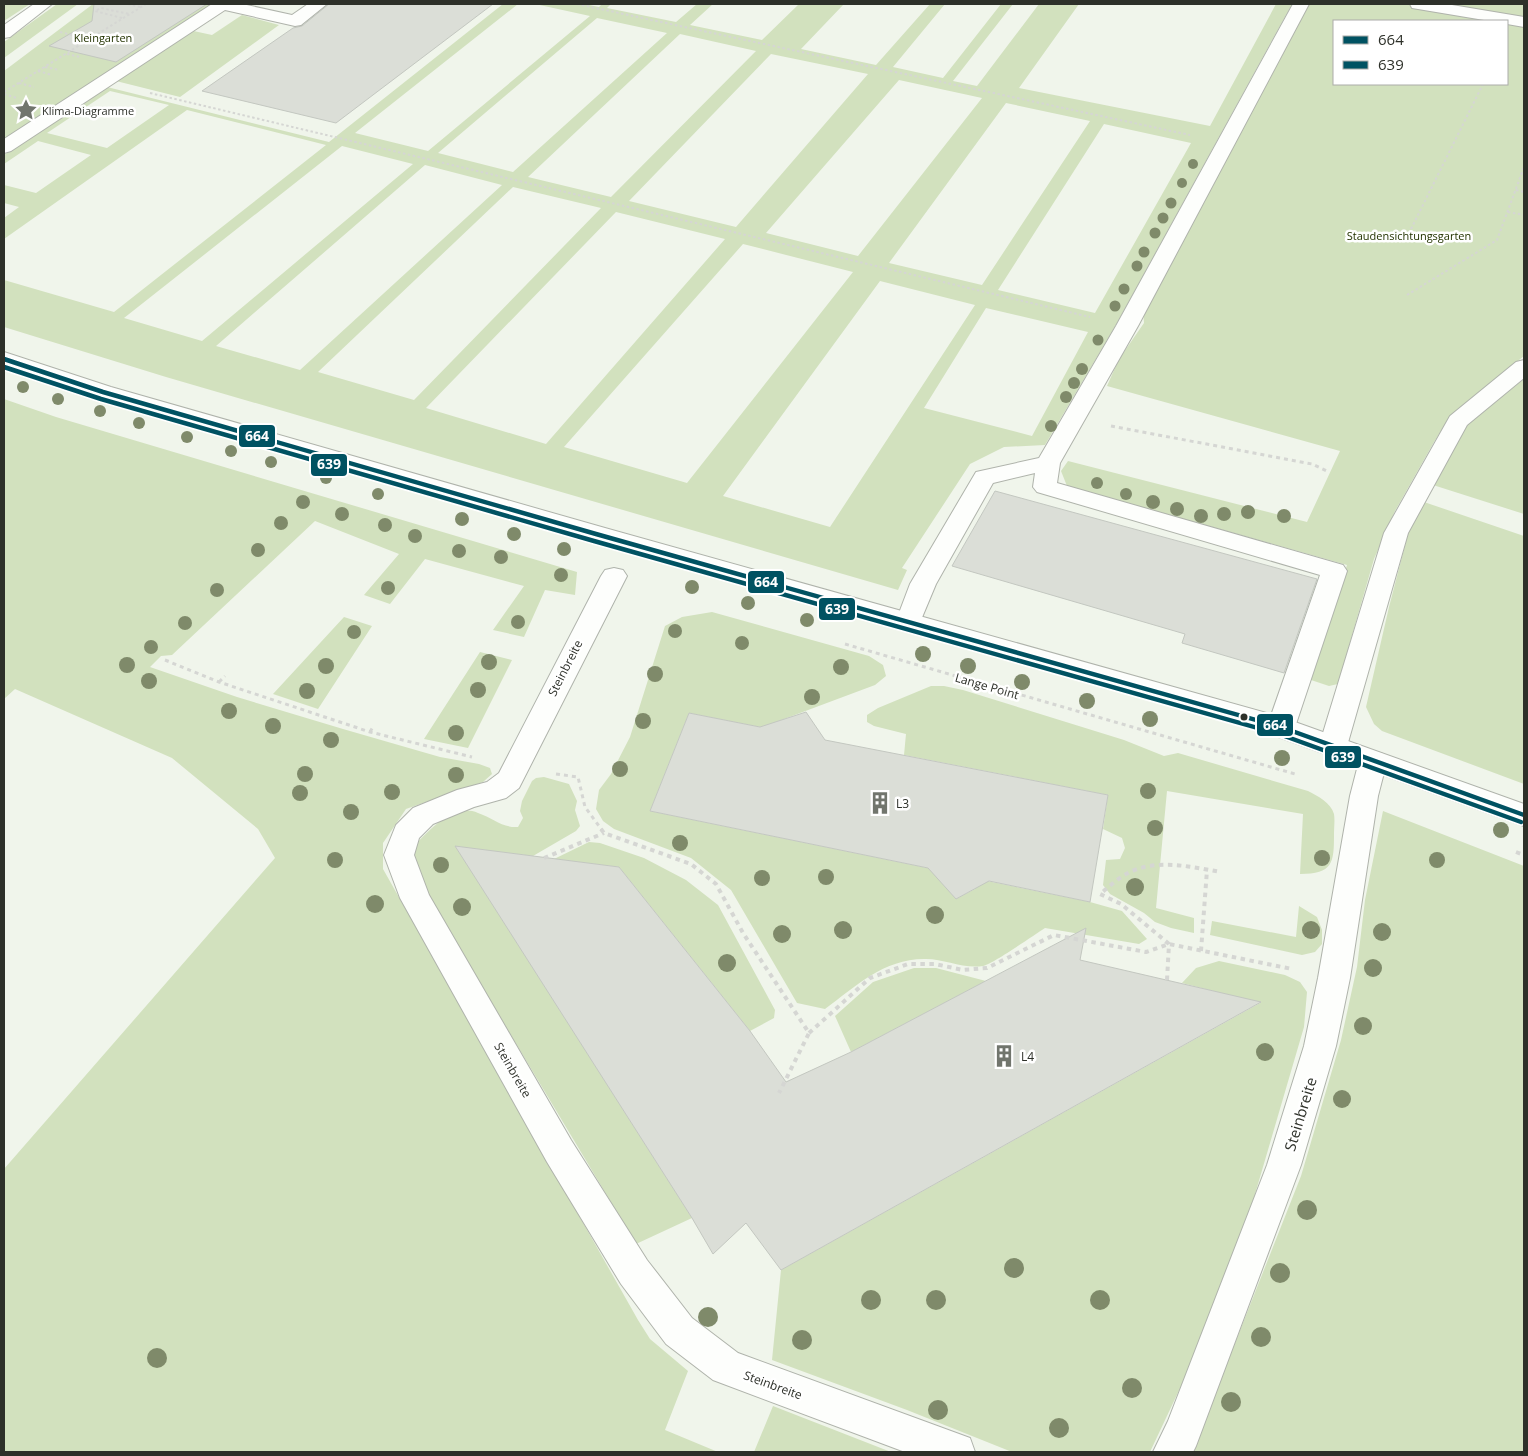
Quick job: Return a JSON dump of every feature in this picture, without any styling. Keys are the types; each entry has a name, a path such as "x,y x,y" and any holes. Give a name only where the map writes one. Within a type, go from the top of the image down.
{"street":[{"path":"4,33 44,4"},
{"path":"4,147 222,4 294,21 319,4"},
{"path":"1281,727 1334,572 1045,487 1048,463 1126,326 1300,8 1300,4"},
{"path":"1418,4 1524,22"},
{"path":"4,359 122,397 596,534 1281,727 1524,815"},
{"path":"1333,746 1396,533 1458,420 1524,367"},
{"path":"909,621 923,584 984,477 1048,463"},
{"name":"Steinbreite","path":"614,576 509,780 496,790 467,798 423,816 406,833 399,855 415,898 559,1150 634,1272 679,1331 726,1367 956,1452"},
{"name":"Steinbreite","path":"1172,1452 1183,1433 1284,1165 1320,1046 1334,978 1362,806 1373,761"}],"path":[{"path":"128,4 141,7"},
{"path":"4,92 146,4"},
{"path":"577,4 1226,142"},
{"path":"122,18 95,11 101,8 129,14"},
{"path":"104,82 1126,326"},
{"path":"1411,229 1483,85"},
{"path":"1407,295 1497,240 1524,167"},
{"path":"1516,190 1524,192"},
{"path":"1508,212 1524,215"},
{"path":"1073,420 1303,462 1329,472"},
{"name":"Lange Point","path":"842,643 1300,776"},
{"path":"165,660 219,682 370,732 516,767 578,777 585,807 604,833 691,864 716,884 743,933 809,1033"},
{"path":"219,682 225,676"},
{"path":"370,732 374,725"},
{"path":"544,858 604,833"},
{"path":"1221,872 1171,865 1145,867 1129,873 1100,894 1120,904 1169,944 1334,978"},
{"path":"1200,951 1207,870"},
{"path":"779,1093 809,1033 870,978 908,964 935,964 963,970 988,968 1054,935 1146,952 1169,944"},
{"path":"1167,980 1169,944"}],"green space":[{"path":"4,4 30,4 4,21"},
{"path":"57,4 78,4 4,58 4,42"},
{"name":"Kleingarten","path":"93,4 215,4 4,141 4,71"},
{"path":"503,4 518,4 355,133 428,151 590,16 535,4 584,4 599,7 602,4 611,4 607,8 676,22 697,4 713,4 690,25 762,40 799,4 844,4 801,49 876,65 930,4 945,4 893,67 943,78 1001,4 1013,4 953,81 977,86 1039,4 1079,4 1019,88 1210,126 1276,4 1292,4 1117,323 1045,445 1004,447 970,464 902,568 907,570 898,590 166,377 4,327 4,280 114,312 326,145 187,110 4,239 4,218 19,207 4,203 4,185 36,193 91,155 38,141 4,164 4,155 107,87 329,142","holes":["597,18 667,33 513,172 438,153","680,34 756,51 611,197 528,177","771,54 868,74 736,227 629,201","899,80 982,98 858,256 766,233","110,91 169,105 107,148 47,133","1006,103 1090,121 982,285 889,263","1104,124 1191,143 1095,313 998,290","342,146 413,164 202,341 124,318","425,165 502,185 300,370 216,346","513,187 601,208 414,400 318,372","616,212 725,239 546,444 426,408","743,244 853,272 687,483 564,447","880,281 975,305 830,527 723,496","986,308 1088,332 1032,436 924,408"]},
{"name":"Staudensichtungsgarten","path":"1309,4 1524,4 1524,356 1450,416 1434,442 1395,511 1374,559 1338,684 1329,686 1311,680 1347,565 1067,486 1061,471 1068,461 1307,522 1340,451 1107,386 1119,359 1144,323 1143,310"},
{"path":"242,15 279,25 180,97 112,80 189,30 212,35"},
{"path":"1524,379 1524,514 1433,485 1460,431"},
{"path":"4,399 56,417 577,572 575,595 545,590 524,637 493,630 524,586 425,559 390,604 364,595 399,554 315,521 172,655 161,656 150,667 237,697 343,729 440,757 479,764 490,768 492,774 483,782 406,809 383,843 383,869 638,1320 650,1339 688,1371 665,1430 718,1452 4,1452 4,1169 275,858 258,829 172,758 15,689 4,699"},
{"path":"1424,502 1524,536 1524,784 1382,731 1374,724 1366,707 1408,534"},
{"path":"712,612 869,656 883,665 886,676 875,685 776,722 771,729 689,713 650,811 942,871 941,882 956,899 975,889 977,879 1090,902 1122,911 1147,939 1139,944 1045,928 1004,955 983,966 968,966 933,959 911,960 884,968 825,1009 797,1003 731,890 691,858 614,829 603,821 596,809 599,790 611,774 630,737 665,626 682,617"},
{"path":"344,617 372,626 318,709 273,694"},
{"path":"480,652 512,660 468,748 424,739"},
{"path":"931,686 944,686 963,690 1124,740 1164,756 1178,753 1308,791 1327,803 1334,814 1332,859 1325,869 1319,872 1300,874 1303,814 1167,791 1156,908 1194,918 1194,933 1155,922 1144,913 1110,894 1103,885 1106,860 1120,859 1125,848 1122,838 1103,829 1108,795 904,755 906,734 874,726 867,722 867,715 878,708"},
{"path":"544,777 569,784 577,801 575,810 580,826 576,831 533,856 456,847 692,1218 636,1244 427,895 413,864 413,847 434,826 460,811 478,813 502,824 518,827 523,818 520,811 522,801 532,781 536,778"},
{"path":"1383,811 1524,866 1524,1452 1192,1452 1301,1176 1341,1040 1357,967 1365,900"},
{"path":"589,842 600,843 644,858 686,880 718,905 775,1010 774,1018 750,1031 619,867 554,859"},
{"path":"1299,906 1317,917 1322,930 1322,944 1315,952 1302,955 1210,935 1212,921 1296,937"},
{"path":"1219,961 1285,975 1300,982 1307,992 1304,1027 1253,1201 1206,1333 1150,1452 1012,1452 907,1410 772,1360 781,1270 1260,1003 1182,983 1196,968"},
{"path":"914,968 936,968 986,981 851,1052 835,1016 873,982"},
{"path":"773,1406 891,1452 754,1452"}],"building":[{"path":"94,4 207,4 116,62 49,46 92,21"},
{"path":"329,4 493,4 336,123 202,91 293,28 302,26"},
{"path":"995,491 1317,579 1284,673 1182,643 1185,634 952,566"},
{"name":"L3","path":"806,712 825,740 1108,795 1090,902 989,881 956,899 928,868 650,811 689,713 760,727"},
{"name":"L4","path":"455,846 619,867 750,1031 786,1082 851,1052 1086,928 1080,960 1261,1002 781,1270 746,1223 713,1254"}],"transit line":[{"name":"664","path":"4,359 103,392 596,534 1281,727 1524,815"},
{"name":"639","path":"4,367 101,399 594,541 1279,734 1521,822"}],"place":[{"name":"Klima-Diagramme","path":"26,110"},
{"name":"L3","path":"880,803"},
{"name":"L4","path":"1004,1056"}]}
